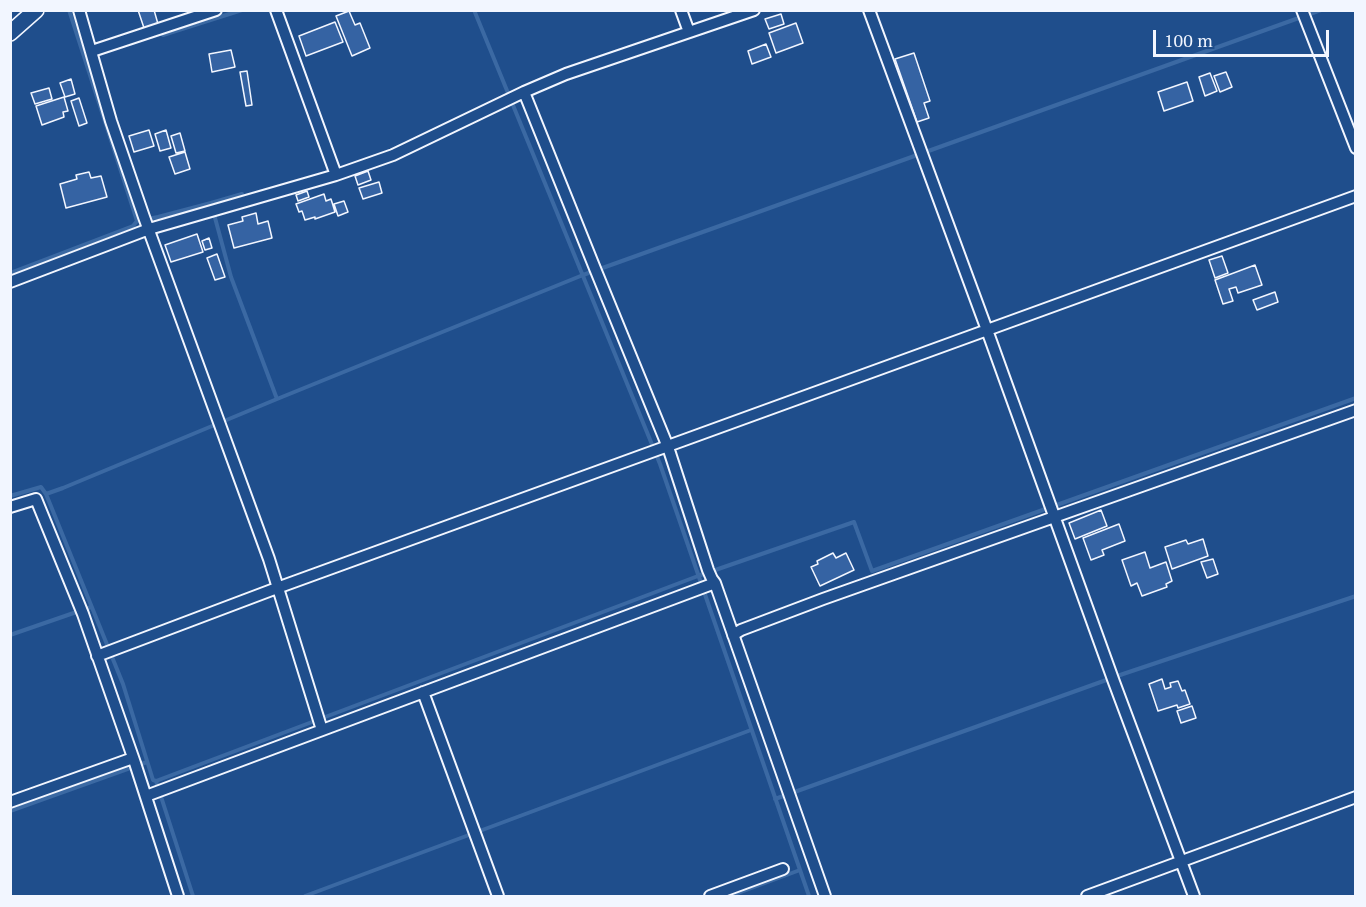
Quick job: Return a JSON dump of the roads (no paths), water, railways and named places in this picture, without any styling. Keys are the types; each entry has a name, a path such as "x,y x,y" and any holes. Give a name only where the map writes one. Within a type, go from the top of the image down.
{"main road":[{"path":"10,33 36,10"}],"street":[{"path":"79,10 111,121 268,559 320,723"},
{"path":"92,51 216,10"},
{"path":"276,10 336,175"},
{"path":"681,10 689,32"},
{"path":"10,282 146,223 213,211 336,175 393,155 566,74 754,10"},
{"path":"869,10 1194,897"},
{"path":"1303,14 1356,148"},
{"path":"515,97 595,270 708,581 733,635 825,897"},
{"path":"105,652 1356,196"},
{"path":"733,635 1052,511 1356,410"},
{"path":"10,507 36,499 81,610 105,652 135,763 178,897"},
{"path":"146,796 320,723 423,692 708,581"},
{"path":"423,692 498,897"},
{"path":"10,802 135,763"},
{"path":"1087,897 1356,797"},
{"path":"710,897 783,869"}],"waterway":[{"path":"69,10 137,221"},
{"path":"163,35 242,10"},
{"path":"474,10 660,464 809,896"},
{"path":"46,494 583,275 1321,10"},
{"path":"211,203 242,194"},
{"path":"10,273 133,226 137,221 211,203 231,277 277,399"},
{"path":"156,781 698,576 854,522 872,571 1356,398"},
{"path":"10,496 41,487 46,494 123,684 193,896"},
{"path":"775,799 1123,674 1356,596"},
{"path":"10,635 91,607"},
{"path":"305,896 751,730"},
{"path":"10,811 147,762"},
{"path":"730,896 800,870"}]}
